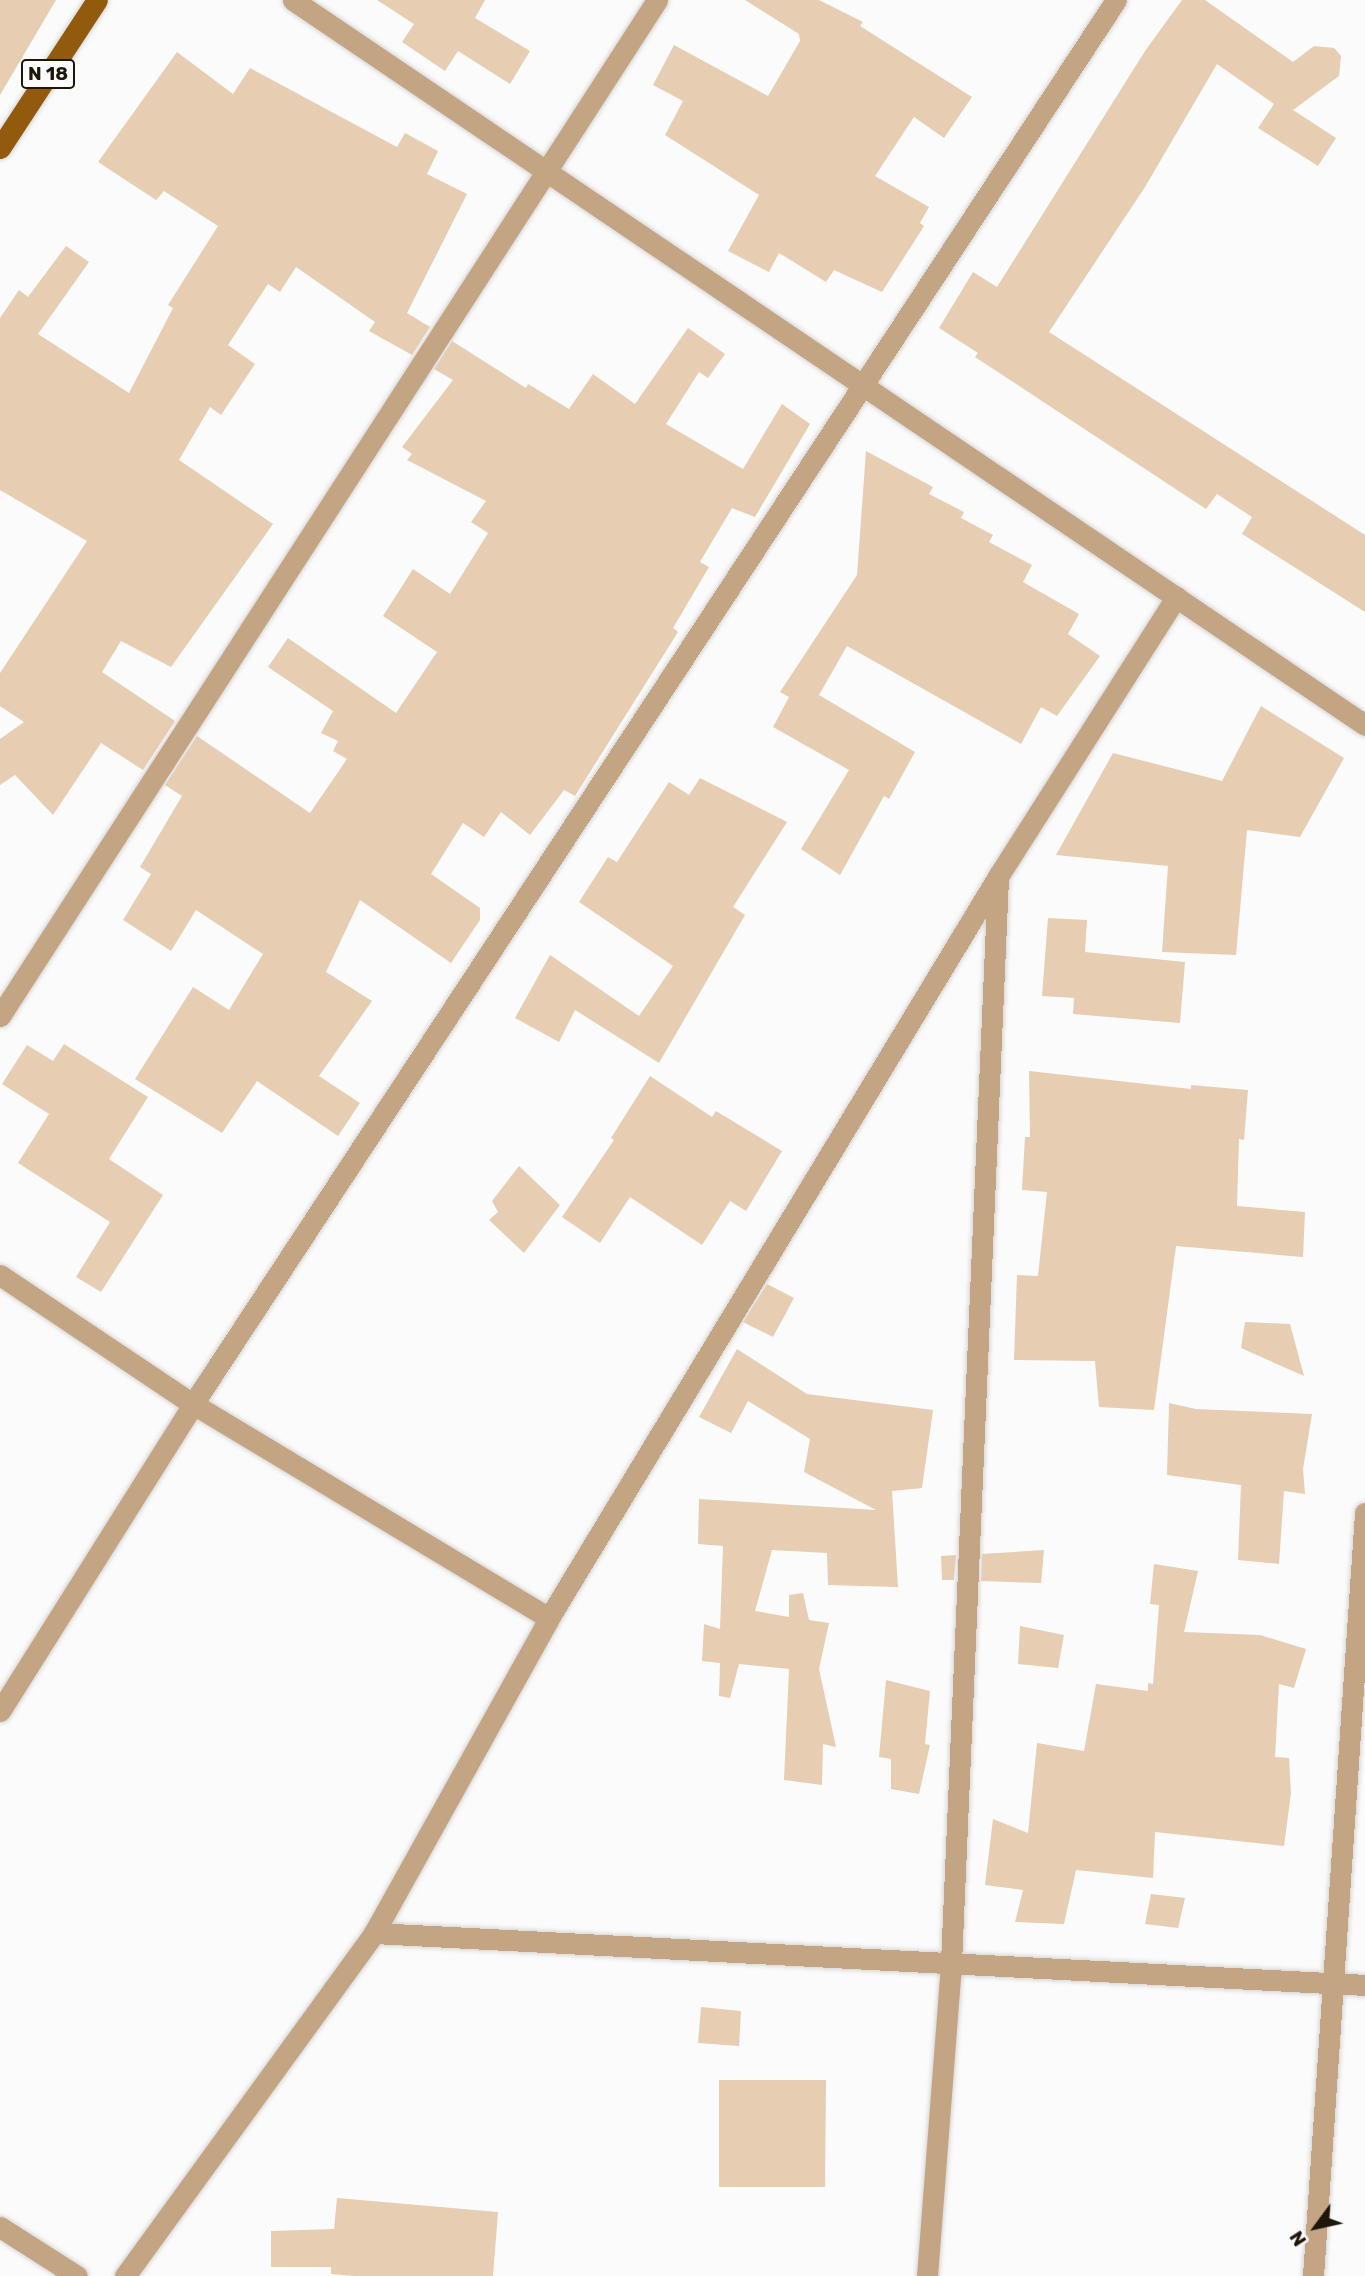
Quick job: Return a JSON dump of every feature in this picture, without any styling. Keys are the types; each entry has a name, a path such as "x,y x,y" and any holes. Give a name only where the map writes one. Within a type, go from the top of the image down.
{"main road":[{"name":"N 18","path":"0,148 97,0"}],"street":[{"path":"293,0 1365,724"},
{"path":"0,1016 544,169 657,0"},
{"path":"0,1711 193,1404 1116,0"},
{"path":"125,2276 374,1933 549,1619 999,875 1176,597"},
{"path":"927,2276 951,1963 999,875"},
{"path":"0,1275 193,1404 549,1619"},
{"path":"1313,2276 1363,1577 1365,1513"},
{"path":"374,1933 1365,1985"},
{"path":"0,2228 77,2276"}],"building":[{"path":"0,0 56,0 0,95"},
{"path":"377,0 485,0 475,18 530,51 510,84 458,51 445,71 402,42 414,24"},
{"path":"745,0 819,0 863,22 860,26 972,97 944,138 914,117 875,176 929,207 920,223 924,226 882,292 834,270 826,282 779,253 769,272 728,251 759,195 665,135 683,101 653,85 674,45 768,96 800,41 799,34"},
{"path":"1182,0 1205,0 1293,62 1314,46 1334,48 1341,56 1339,76 1293,110 1336,138 1318,166 1258,128 1274,104 1217,64 1145,187 1049,332 1365,535 1365,612 1242,534 1252,517 1217,494 1206,509 975,357 978,353 939,328 973,272 997,287 1145,51"},
{"path":"177,52 233,94 250,68 397,147 405,133 438,151 427,174 467,194 407,313 430,327 412,355 369,331 375,322 296,267 280,292 268,284 228,345 255,364 221,415 210,407 179,460 273,524 171,667 121,641 102,672 175,721 143,770 101,743 53,815 15,775 0,785 0,739 24,722 0,706 0,673 87,541 0,490 0,318 19,290 28,297 66,246 89,262 38,334 129,393 173,308 168,305 218,226 164,191 156,200 98,162"},
{"path":"688,328 725,354 708,378 699,372 666,424 743,469 782,404 810,424 755,517 732,508 700,562 709,567 673,628 678,632 575,796 564,790 530,835 501,812 484,837 463,823 431,874 480,908 480,920 451,963 360,900 326,972 372,1001 319,1076 360,1103 338,1136 257,1081 222,1133 135,1079 193,987 229,1010 263,954 196,910 171,951 123,920 151,874 140,867 182,796 165,785 197,736 310,813 347,759 333,751 338,741 321,733 333,711 268,667 288,638 396,713 437,652 383,616 413,569 450,594 488,533 471,522 486,501 407,460 412,454 402,447 453,380 434,369 452,341 526,388 528,384 569,409 593,374 635,404"},
{"path":"866,451 933,487 929,494 964,512 961,518 993,535 989,542 1032,565 1023,582 1079,614 1068,634 1100,656 1057,716 1041,707 1021,744 847,646 819,695 915,752 889,799 884,796 840,875 801,849 849,770 773,727 789,697 780,692 857,575"},
{"path":"1261,706 1344,758 1300,837 1247,830 1236,955 1162,952 1168,866 1056,855 1113,753 1222,781"},
{"path":"700,778 787,822 733,907 745,915 659,1063 575,1010 559,1042 515,1018 550,955 639,1016 673,966 579,902 608,857 617,862 669,782 689,795"},
{"path":"1048,918 1087,920 1085,952 1185,962 1180,1023 1073,1014 1074,998 1042,996"},
{"path":"64,1044 148,1097 109,1159 163,1195 101,1292 76,1277 110,1222 18,1163 49,1114 2,1084 27,1045 53,1061"},
{"path":"1029,1071 1191,1089 1191,1085 1248,1090 1244,1140 1239,1139 1237,1206 1305,1212 1303,1257 1176,1246 1154,1410 1099,1407 1095,1361 1014,1360 1017,1275 1038,1276 1047,1192 1022,1190 1025,1137 1030,1137"},
{"path":"650,1076 712,1117 716,1111 782,1151 746,1211 730,1201 702,1245 630,1197 600,1243 562,1217 614,1140 611,1138"},
{"path":"519,1166 560,1205 524,1253 489,1220 498,1212 492,1201"},
{"path":"767,1284 794,1298 773,1337 743,1322"},
{"path":"1245,1322 1290,1324 1304,1376 1241,1348"},
{"path":"737,1349 807,1394 933,1410 922,1488 892,1491 898,1587 828,1585 827,1553 772,1550 755,1611 789,1617 789,1595 803,1593 809,1620 829,1623 819,1669 836,1747 823,1744 822,1785 784,1780 789,1669 739,1664 730,1698 719,1696 720,1663 702,1661 704,1624 720,1629 723,1546 698,1544 699,1499 876,1510 804,1472 810,1439 748,1401 731,1433 699,1417"},
{"path":"1169,1403 1196,1409 1312,1414 1303,1469 1305,1494 1284,1491 1279,1564 1238,1560 1241,1485 1167,1475"},
{"path":"1044,1550 1041,1583 981,1581 982,1554"},
{"path":"956,1555 954,1580 942,1580 941,1556"},
{"path":"1154,1564 1198,1571 1184,1632 1260,1635 1306,1649 1294,1688 1279,1684 1275,1757 1289,1758 1291,1793 1284,1846 1155,1832 1153,1878 1076,1870 1064,1924 1015,1922 1023,1890 985,1885 993,1819 1028,1833 1037,1743 1084,1751 1096,1684 1148,1691 1148,1683 1153,1684 1159,1605 1150,1604"},
{"path":"1020,1626 1064,1635 1058,1668 1018,1664"},
{"path":"886,1680 930,1691 925,1744 930,1745 919,1794 891,1789 891,1759 879,1757"},
{"path":"1151,1894 1185,1898 1178,1928 1145,1924"},
{"path":"701,2007 741,2011 739,2046 698,2043"},
{"path":"719,2080 826,2080 825,2187 719,2187"},
{"path":"337,2198 498,2212 493,2276 354,2276 331,2274 331,2267 271,2267 271,2231 334,2229"}]}
